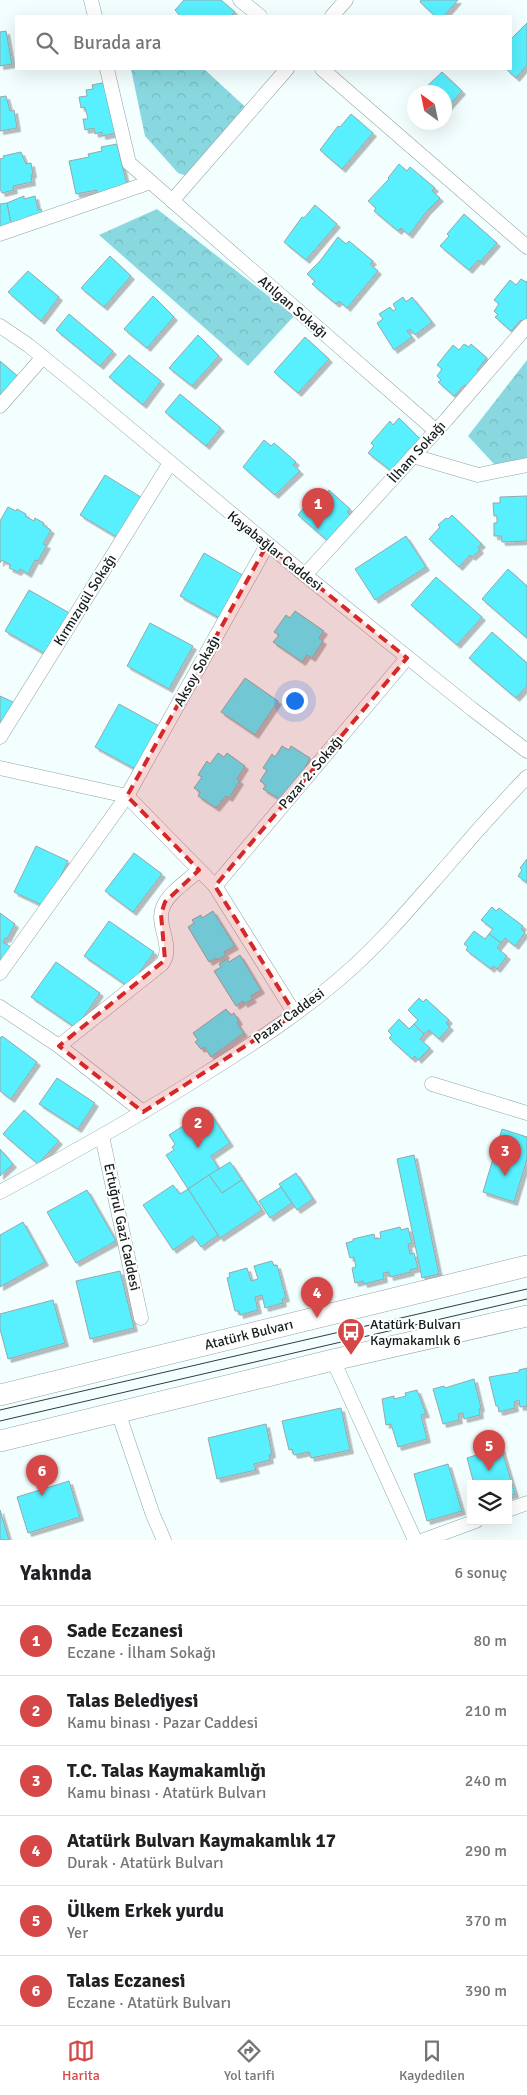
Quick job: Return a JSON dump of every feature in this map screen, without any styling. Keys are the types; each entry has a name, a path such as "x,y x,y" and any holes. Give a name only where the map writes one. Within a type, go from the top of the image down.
{"main road":[{"name":"Atatürk Bulvarı","path":"0,1395 522,1265"},
{"path":"2,1441 334,1360 524,1319"}],"street":[{"path":"91,0 95,15"},
{"path":"240,0 259,15"},
{"path":"333,15 346,0"},
{"name":"Atılgan Sokağı","path":"107,70 129,163 436,431"},
{"path":"172,201 286,70"},
{"path":"323,70 527,247"},
{"path":"0,234 150,182"},
{"name":"Kayabağlar Caddesi","path":"0,316 28,345"},
{"name":"Kayabağlar Caddesi","path":"0,326 43,357 407,658 527,751"},
{"name":"İlham Sokağı","path":"305,575 414,456 527,326"},
{"path":"0,406 43,357"},
{"path":"414,456 478,475 527,465"},
{"name":"Kırmızıgül Sokağı","path":"0,737 170,463"},
{"name":"Aksoy Sokağı","path":"0,973 127,796 268,545"},
{"name":"Pazar 2. Sokağı","path":"214,886 407,658"},
{"path":"0,768 127,796 214,886 295,1014"},
{"name":"Pazar Caddesi","path":"0,1192 143,1112 233,1057 295,1014 353,967 379,942 527,777"},
{"path":"59,1046 162,964 167,955 167,950 161,920 162,908 170,897 199,870"},
{"path":"0,1008 59,1046 143,1112"},
{"path":"432,1084 527,1113"},
{"name":"Ertuğrul Gazi Caddesi","path":"102,1136 141,1318"},
{"path":"334,1360 415,1540"},
{"path":"118,1412 153,1515 164,1540"},
{"path":"512,1509 527,1503"},
{"path":"424,1540 467,1524"}],"highlighted area":[{"path":"267,545 407,658 215,886 295,1014 143,1112 59,1046 165,960 161,914 165,902 199,870 127,796"}],"green space":[{"path":"131,70 205,70 254,115 187,176 178,173 145,136"},
{"path":"157,209 294,316 248,366 99,235"},
{"path":"527,360 527,463 508,469 494,464 468,436"}],"building":[{"path":"184,0 221,0 235,12 232,15 179,15 175,10"},
{"path":"421,0 458,0 445,15 434,15 420,2"},
{"path":"527,23 527,65 516,78 507,70 512,70 512,38"},
{"path":"6,31 12,64 0,66 0,32"},
{"path":"442,72 462,91 452,102 452,85 428,85"},
{"path":"107,82 117,133 102,136 102,132 95,134 94,128 85,130 83,119 88,119 85,107 81,108 79,97 87,96 86,90 93,89 92,85"},
{"path":"6,96 10,111 14,110 17,128 0,131 0,97"},
{"path":"351,114 373,133 342,169 320,150 338,126 340,127"},
{"path":"117,144 128,189 97,193 97,190 76,194 69,161 89,157 88,154 102,151 101,147"},
{"path":"21,152 26,164 31,163 32,182 13,186 14,190 2,193 0,189 0,159 4,158 3,156"},
{"path":"399,164 407,171 410,167 435,188 432,191 440,198 427,211 409,235 401,228 398,231 374,211 376,208 368,201 389,179"},
{"path":"24,196 24,199 35,196 38,210 41,209 43,217 11,224 7,203"},
{"path":"7,203 11,224 0,227 0,204"},
{"path":"315,205 337,224 306,260 284,242 302,217 304,218"},
{"path":"464,214 497,243 480,262 478,260 469,270 440,246 449,236 447,234"},
{"path":"338,237 346,244 349,241 373,261 370,264 378,271 347,308 339,301 336,304 312,284 315,281 307,274 320,261"},
{"path":"110,256 131,276 104,307 81,288"},
{"path":"28,271 59,297 41,321 8,292"},
{"path":"521,279 527,281 527,320 525,323 521,320 511,331 495,317 498,315 494,311 499,304 494,300 510,280 516,285"},
{"path":"153,296 174,317 147,348 124,329"},
{"path":"403,297 406,302 412,297 432,322 415,335 410,329 407,331 412,337 394,350 377,323 383,319 379,314 390,307 393,311 396,309 393,304"},
{"path":"69,314 113,351 100,366 56,330"},
{"path":"198,335 219,356 192,386 169,368"},
{"path":"305,337 329,359 298,393 274,372"},
{"path":"464,344 469,347 471,344 487,358 477,370 481,373 468,388 464,385 454,396 438,382 441,380 437,376 442,369 437,365 453,345 459,350"},
{"path":"129,355 161,381 143,405 109,377"},
{"path":"0,361 21,379 0,402"},
{"path":"180,394 221,428 206,446 165,412"},
{"path":"399,418 423,442 395,474 368,453 374,446 371,443 390,421 393,425"},
{"path":"264,440 271,446 274,443 296,462 293,465 300,471 275,495 243,467"},
{"path":"105,475 144,499 120,539 80,515"},
{"path":"319,488 326,494 329,490 350,509 347,512 354,519 330,543 298,515"},
{"path":"527,496 527,541 502,542 501,536 494,536 494,523 497,523 497,516 494,516 493,503 500,503 500,497"},
{"path":"8,507 16,511 17,509 34,521 35,518 51,530 43,544 47,545 38,561 35,560 28,574 20,569 18,572 9,568 11,565 2,560 0,563 0,521"},
{"path":"452,515 482,544 478,547 480,550 472,557 470,555 459,567 429,539 440,527 438,525"},
{"path":"406,536 426,567 375,600 355,569"},
{"path":"204,553 246,577 223,620 180,596"},
{"path":"508,569 527,586 527,638 482,599"},
{"path":"436,577 482,617 457,645 411,605"},
{"path":"29,590 73,615 49,656 5,631"},
{"path":"295,611 324,631 319,638 323,641 312,658 307,655 302,662 273,642 279,635 274,632 286,615 290,618"},
{"path":"150,623 193,646 169,689 127,666"},
{"path":"492,632 527,663 527,686 516,698 469,658"},
{"path":"245,678 278,701 255,735 221,712"},
{"path":"0,696 15,703 0,731"},
{"path":"119,704 161,727 137,770 95,747"},
{"path":"282,746 289,750 291,746 310,758 303,772 282,801 263,789 266,785 260,781 267,770 263,768 272,754 275,757"},
{"path":"218,753 224,757 227,753 245,766 237,779 240,781 229,798 226,796 216,808 198,796 200,792 194,788 202,777 198,775 207,761 210,764"},
{"path":"36,846 68,861 46,907 14,892"},
{"path":"134,853 162,874 133,912 105,891"},
{"path":"527,859 527,883 518,876 522,870 520,868"},
{"path":"492,907 496,911 499,908 523,926 521,929 525,933 515,946 505,938 501,943 489,934 493,929 481,920"},
{"path":"213,911 235,946 224,952 226,955 218,960 216,958 209,962 188,927 194,923 192,920 201,915 202,918"},
{"path":"0,913 15,924 7,939 5,938 3,942 14,949 0,967"},
{"path":"109,921 154,952 129,987 84,956"},
{"path":"474,931 485,939 489,934 501,943 497,948 507,956 497,969 493,966 491,969 466,950 468,947 464,944"},
{"path":"240,955 261,990 251,996 253,999 244,1004 243,1001 236,1006 214,971 221,967 219,964 227,959 229,962"},
{"path":"56,962 100,993 76,1028 31,997"},
{"path":"419,998 423,1002 426,999 449,1020 446,1023 450,1027 439,1039 429,1030 424,1034 414,1024 418,1020 408,1010"},
{"path":"226,1009 231,1015 234,1013 239,1021 237,1023 244,1033 211,1057 204,1047 201,1049 195,1042 198,1040 193,1033"},
{"path":"399,1019 409,1029 414,1024 424,1034 420,1039 430,1048 418,1060 415,1056 412,1059 389,1038 392,1035 388,1031"},
{"path":"2,1036 37,1062 11,1099 0,1091 0,1038"},
{"path":"57,1078 95,1103 78,1129 39,1104"},
{"path":"24,1110 59,1141 38,1164 3,1134"},
{"path":"208,1110 230,1143 211,1156 219,1169 188,1189 166,1155 174,1150 172,1147 175,1144 169,1135"},
{"path":"502,1129 527,1137 527,1159 514,1202 483,1192"},
{"path":"0,1149 13,1164 0,1176"},
{"path":"414,1155 439,1274 422,1278 397,1159"},
{"path":"230,1162 242,1180 222,1193 209,1175"},
{"path":"296,1173 313,1199 297,1210 279,1184"},
{"path":"209,1175 222,1193 242,1180 262,1210 220,1238 188,1189"},
{"path":"173,1185 180,1194 188,1189 218,1235 201,1247 193,1236 173,1250 143,1205"},
{"path":"281,1187 292,1203 270,1218 259,1201"},
{"path":"87,1190 116,1241 76,1263 47,1212"},
{"path":"23,1222 45,1262 0,1287 0,1235"},
{"path":"400,1227 401,1230 408,1228 412,1243 408,1244 410,1254 414,1253 418,1268 410,1270 411,1272 390,1277 389,1272 383,1273 384,1279 364,1284 363,1281 355,1283 352,1268 356,1267 354,1257 350,1258 346,1243 353,1241 353,1239 374,1234 375,1239 381,1238 380,1232"},
{"path":"272,1261 274,1266 277,1265 286,1298 282,1299 283,1303 265,1308 262,1295 255,1297 258,1310 240,1315 239,1311 235,1311 227,1278 230,1277 229,1273 247,1268 251,1281 258,1279 254,1266"},
{"path":"120,1271 134,1328 90,1339 76,1281"},
{"path":"53,1300 65,1343 8,1359 0,1329 0,1314"},
{"path":"527,1368 527,1406 520,1407 519,1400 514,1402 515,1408 499,1412 489,1377 519,1372 519,1370"},
{"path":"474,1379 481,1408 479,1409 480,1415 464,1419 463,1413 458,1414 459,1420 443,1424 433,1389 444,1386 445,1388"},
{"path":"417,1390 426,1414 421,1415 427,1439 398,1447 391,1424 386,1425 382,1399 406,1396 405,1393"},
{"path":"341,1408 350,1450 311,1458 309,1452 294,1455 292,1449 289,1450 282,1421"},
{"path":"266,1424 272,1454 269,1455 270,1460 254,1464 256,1470 217,1479 208,1438"},
{"path":"501,1447 511,1480 473,1480 467,1458"},
{"path":"448,1464 462,1511 427,1521 414,1474"},
{"path":"69,1481 80,1517 28,1533 17,1497"},
{"path":"512,1484 515,1494 512,1495"},
{"path":"0,1510 9,1540 0,1540"}],"tram line":[{"path":"0,1410 527,1289"},
{"path":"0,1421 527,1299"}],"place":[{"name":"Sade Eczanesi","path":"318,529"},
{"name":"Talas Belediyesi","path":"198,1148"},
{"name":"T.C. Talas Kaymakamlığı","path":"505,1176"},
{"name":"Atatürk Bulvarı Kaymakamlık 17","path":"317,1318"},
{"name":"Atatürk Bulvarı Kaymakamlık 6","path":"351,1356"},
{"name":"Ülkem Erkek yurdu","path":"489,1471"},
{"name":"Talas Eczanesi","path":"42,1496"}]}
